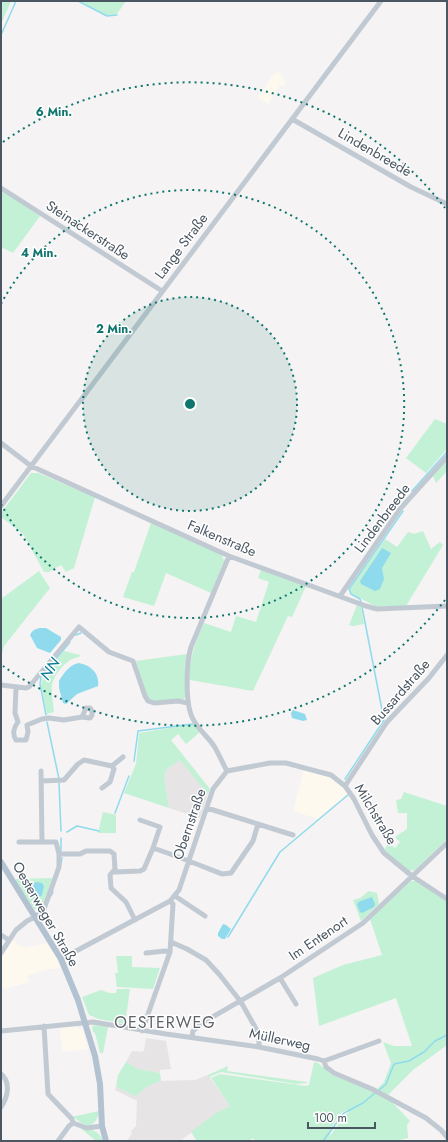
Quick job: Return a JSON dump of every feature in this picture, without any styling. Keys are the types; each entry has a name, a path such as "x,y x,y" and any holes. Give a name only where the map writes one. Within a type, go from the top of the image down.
{"main road":[{"name":"Oesterweger Straße","path":"1,862 62,959 78,1000 95,1056 100,1084 102,1126 106,1141"}],"street":[{"name":"Lange Straße","path":"1,506 381,1"},
{"name":"Lindenbreede","path":"292,119 411,187 447,204"},
{"name":"Steinackerstraße","path":"1,188 162,291"},
{"name":"Falkenstraße","path":"1,443 31,466 229,556 377,609 447,606"},
{"name":"Lindenbreede","path":"340,596 400,508 447,457"},
{"path":"227,770 214,745 194,721 188,703 187,670 188,657 197,632 229,556"},
{"path":"1,685 26,688 32,684 78,627 109,652 133,661 144,696 148,701 154,703 178,701 188,703"},
{"name":"Bussardstraße","path":"344,786 387,722 429,678 447,654"},
{"path":"16,687 15,713 18,722 14,730 14,737 16,740 26,740 28,732 27,725"},
{"path":"18,722 27,725 42,719 49,718 64,720 82,717"},
{"path":"112,766 123,757"},
{"path":"41,781 64,780 78,764 84,760 112,766"},
{"name":"Milchstraße","path":"227,770 270,763 286,763 331,775 344,786 354,799 372,835 384,852 412,876 447,899"},
{"path":"102,788 110,782 114,769 112,766"},
{"name":"Obernstraße","path":"62,959 135,920 175,896 179,890 213,789 227,770"},
{"path":"41,771 42,842"},
{"path":"207,808 293,835"},
{"path":"114,872 140,871 144,869 160,827 140,820"},
{"path":"153,848 184,858 188,861 222,874 231,873 253,841 258,824"},
{"path":"1,953 21,925 35,917 44,909 59,867 59,854 56,842 19,842"},
{"name":"Im Entenort","path":"192,1037 193,1032 202,1023 241,1002 280,978 363,923 447,842"},
{"path":"59,854 80,854 86,851 110,851 114,854 115,869 110,875 111,888 126,902 135,920"},
{"path":"175,896 205,916"},
{"path":"142,1031 170,952 173,904 170,900"},
{"path":"1,935 9,940"},
{"path":"171,942 206,960 219,974 241,1002 259,1034 259,1046"},
{"path":"146,953 165,951 170,952"},
{"path":"280,978 296,1004"},
{"name":"Müllerweg","path":"1,1030 93,1022 142,1031 259,1046 324,1061 326,1067 334,1074 374,1090 426,1118 441,1130 447,1138"},
{"path":"44,1026 48,1094 72,1119 73,1123 87,1128 102,1126"},
{"path":"324,1061 379,1041"},
{"path":"1,1074 5,1078 7,1086 5,1098 1,1106"},
{"path":"58,1141 73,1123"}],"shaded area":[{"path":"278,71 286,82 283,86 280,85 268,104 258,98 272,76"},
{"path":"180,759 208,794 200,818 169,808 164,776 167,769"},
{"path":"304,769 330,777 348,794 318,819 293,811"},
{"path":"13,940 24,948 47,943 57,959 60,968 44,970 27,976 29,982 5,989 4,987 1,988 1,959"},
{"path":"76,1026 83,1031 88,1049 62,1052 60,1027"},
{"path":"146,1038 166,1041 171,1069 160,1070 160,1073 138,1069 126,1062 132,1051 142,1052 144,1050"},
{"path":"208,1075 230,1106 218,1112 180,1141 127,1141 132,1133 131,1131 136,1126 137,1101 115,1090 116,1087 135,1096 149,1085 161,1081 195,1080"}],"green space":[{"path":"1,1 11,1 1,24"},
{"path":"80,1 126,1 116,15 106,15"},
{"path":"1,190 40,216 13,253 1,247"},
{"path":"435,419 447,424 447,449 426,473 406,458"},
{"path":"447,460 447,471 436,483 433,476"},
{"path":"31,473 38,473 95,497 74,568 66,572 61,565 49,572 44,572 23,534 1,517 1,513"},
{"path":"151,523 222,555 224,561 211,593 166,573 154,606 123,597 132,572 134,572"},
{"path":"423,531 431,549 440,542 443,545 406,606 377,607 352,594 349,589 385,539 397,547 408,532 414,534"},
{"path":"261,570 306,586 292,617 288,616 253,691 190,680 191,658 204,623 231,632 236,616 256,622 269,582 258,578"},
{"path":"39,571 50,588 4,646 1,657 1,599"},
{"path":"357,605 361,607 364,624 353,626 349,625"},
{"path":"64,651 80,655 63,666 55,677 52,688 54,712 47,714 41,686 43,676"},
{"path":"187,654 185,670 186,696 184,699 153,701 149,699 146,695 136,661"},
{"path":"194,724 200,732 186,744 178,734 171,740 210,789 208,794 180,760 167,769 164,776 169,808 124,793 136,764 139,733"},
{"path":"404,792 447,806 447,839 415,870 409,871 389,856 385,849 388,843 395,848 400,842 395,837 407,829 407,813 398,813 396,800 401,799"},
{"path":"103,812 116,815 116,833 98,833"},
{"path":"52,878 45,903 38,911 33,908 15,880 17,879"},
{"path":"411,881 417,881 447,901 447,1045 413,1070 388,1095 377,1089 384,1082 391,1063 383,1042 394,1046 412,1046 396,998 319,1026 313,978 343,965 382,955 370,919"},
{"path":"369,891 377,893 379,904 361,921 353,900 360,898"},
{"path":"116,956 132,956 132,967 160,968 153,989 117,987 115,973 118,973"},
{"path":"117,989 130,989 125,1024 99,1019 89,1015 82,997 101,990 109,993 116,993"},
{"path":"94,1025 108,1027 103,1053 100,1053 95,1033 93,1032 92,1027"},
{"path":"126,1062 138,1069 160,1073 161,1081 150,1085 135,1096 116,1087 118,1075"},
{"path":"314,1062 318,1063 332,1075 371,1090 392,1102 410,1121 407,1125 408,1138 396,1141 255,1141 253,1138 249,1141 197,1141 191,1132 216,1113 230,1106 211,1078 220,1074 306,1086 309,1085","holes":["346,1110 349,1112 342,1119 330,1136 333,1125 340,1114"]},
{"path":"228,1066 227,1071 307,1083 296,1084 221,1072 209,1077 208,1075"},
{"path":"99,1111 98,1117 90,1125 81,1123 73,1116 76,1116"},
{"path":"78,1126 93,1130 99,1134 103,1141 96,1141"}],"water":[{"path":"382,548 391,553 382,568 384,579 380,589 375,591 361,584 360,581"},
{"path":"39,628 46,628 61,637 61,640 50,653 37,648 30,635"},
{"path":"79,663 93,670 97,677 98,686 77,694 66,704 63,703 59,688 59,681 70,667"},
{"path":"293,710 305,714 307,720 303,721 292,718 291,713"},
{"path":"33,883 42,883 44,886 42,895 37,899 34,897 30,888"},
{"path":"372,897 375,904 374,907 362,913 360,912 357,905 358,902"},
{"path":"223,924 231,929 225,939 218,936"}],"waterway":[{"path":"1,35 16,1"},
{"path":"78,1 107,16 117,15"},
{"path":"412,491 447,452"},
{"path":"361,602 360,599 351,594 349,589 403,511"},
{"path":"345,779 384,720 362,607"},
{"name":"NN","path":"76,635 81,633"},
{"name":"NN","path":"46,715 40,684 41,677 70,642"},
{"name":"NN","path":"47,722 59,779"},
{"path":"134,761 138,731 193,724"},
{"path":"115,813 129,776"},
{"name":"NN","path":"59,783 61,831"},
{"path":"228,937 280,852 349,794"},
{"path":"67,832 77,826 99,831"},
{"name":"NN","path":"61,838 61,851"},
{"name":"NN","path":"61,864 62,858"},
{"name":"NN","path":"51,896 53,892"},
{"path":"378,1091 386,1084 394,1064 409,1061 424,1052 435,1041 447,1035"},
{"path":"323,1141 344,1113 363,1103 375,1093"}],"district":[{"name":"OESTERWEG","path":"165,1022"}]}
